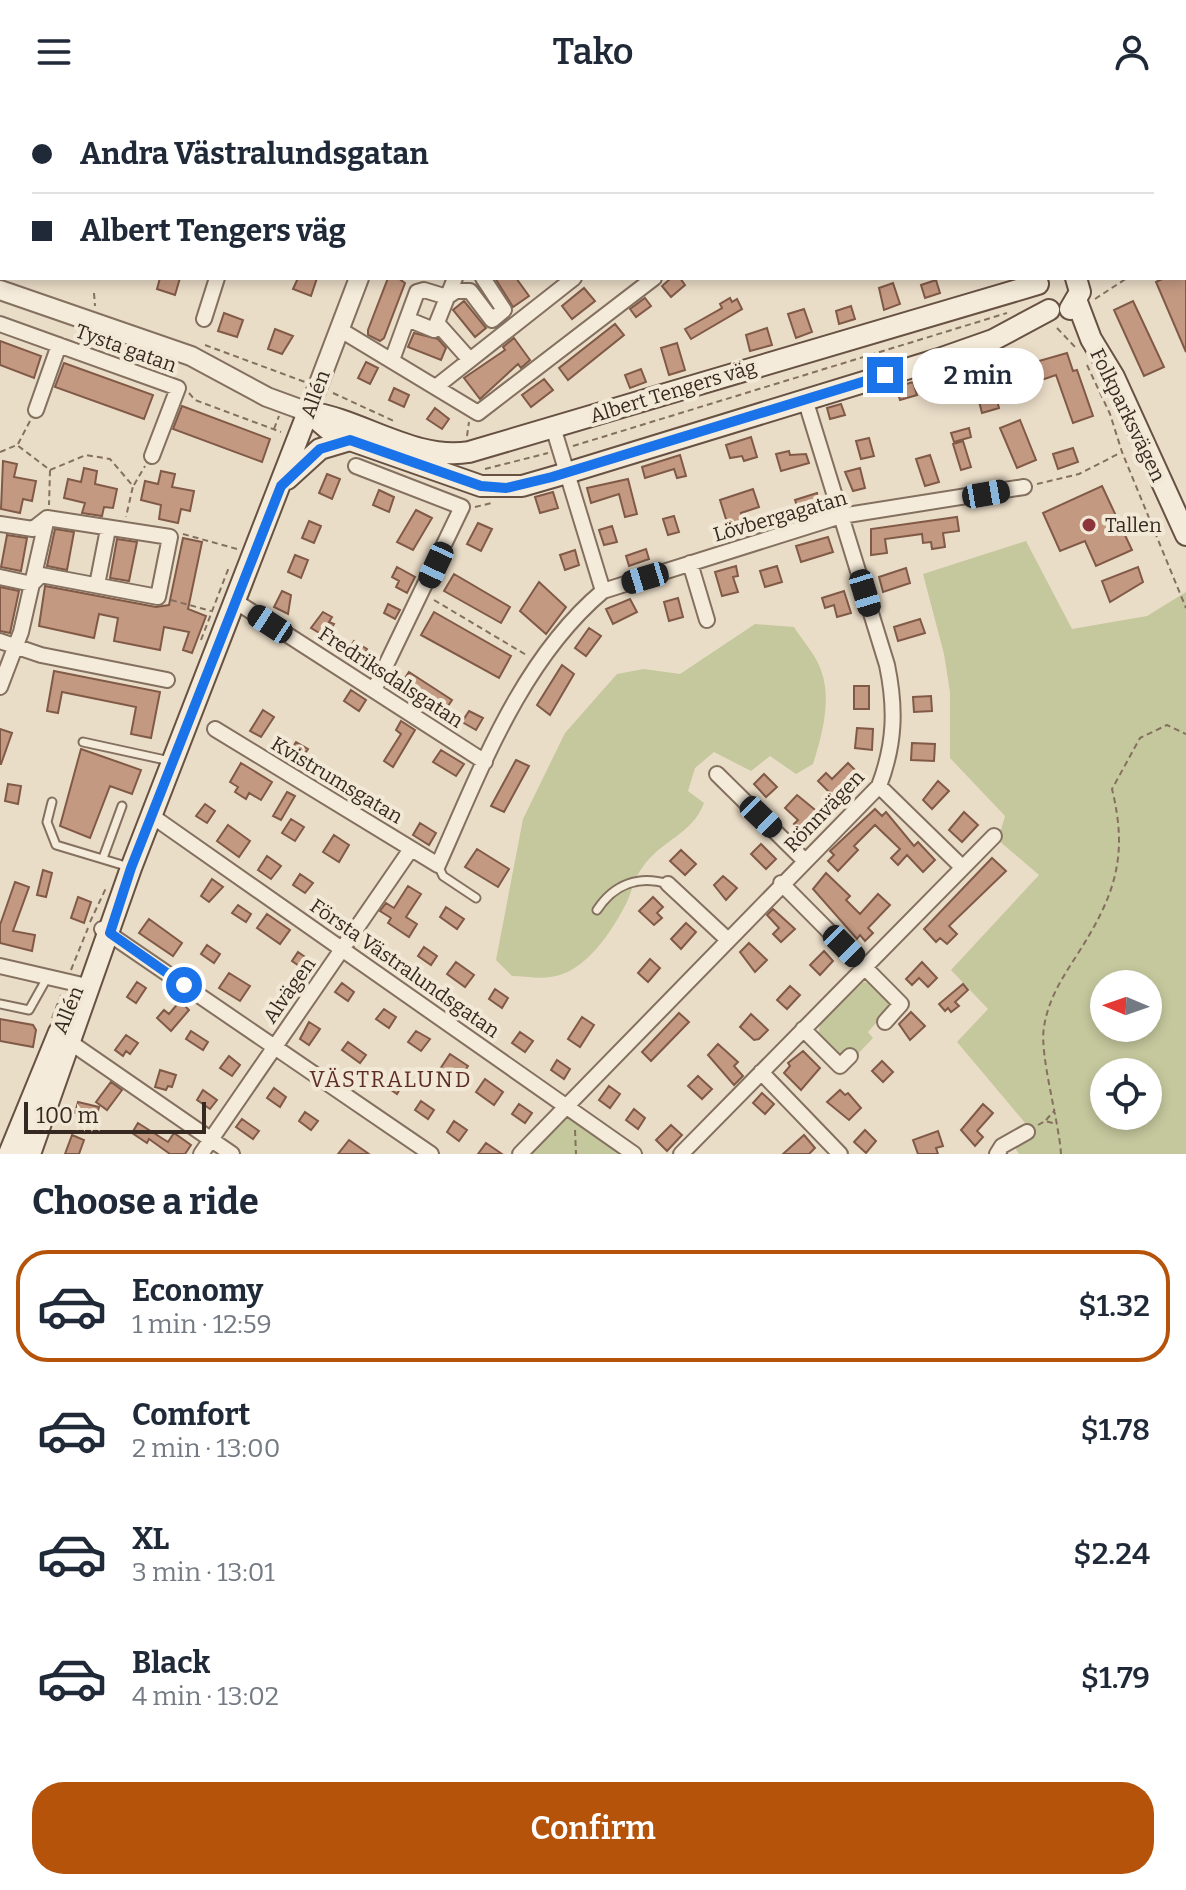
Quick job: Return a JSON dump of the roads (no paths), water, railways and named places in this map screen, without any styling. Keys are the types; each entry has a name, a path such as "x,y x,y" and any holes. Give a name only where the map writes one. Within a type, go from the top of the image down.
{"main road":[{"path":"1040,280 1038,299 1054,317"},
{"name":"Albert Tengers väg","path":"308,412 335,416 445,454 469,452 1040,280"},
{"path":"1082,293 1098,280"},
{"name":"Albert Tengers väg","path":"308,412 329,430 350,440 481,486 522,486 993,340 1068,311 1082,293"},
{"name":"Folkparksvägen","path":"1082,293 1091,339 1114,377 1186,535"},
{"name":"Folkparksvägen","path":"1054,317 1091,339"},
{"name":"Allén","path":"30,1154 64,1038 308,412"},
{"path":"281,486 320,449 350,440"},
{"name":"Allén","path":"9,1154 64,1038"}],"street":[{"path":"204,319 216,280"},
{"name":"Allén","path":"308,412 358,280"},
{"path":"407,319 434,330 454,280"},
{"path":"447,297 456,291 470,291 480,280"},
{"path":"470,291 492,320 504,310 483,280"},
{"path":"437,386 571,280"},
{"path":"339,329 478,413 651,280"},
{"name":"Albert Tengers väg","path":"0,290 191,356 267,397 308,412"},
{"path":"392,360 417,292 424,290 447,297"},
{"path":"437,323 470,360"},
{"name":"Tysta gatan","path":"0,324 183,389 152,456"},
{"name":"Tysta gatan","path":"36,410 59,345"},
{"name":"Rönnvägen","path":"520,1154 572,1109 781,883 879,786 894,732 894,698 805,399"},
{"path":"553,427 603,591"},
{"path":"356,466 462,507 374,690"},
{"name":"Lövbergagatan","path":"438,865 509,711 578,612 603,591 841,516 1024,487"},
{"path":"0,687 16,646 47,518"},
{"path":"0,524 33,529 47,518 170,537 158,597 41,575 32,584"},
{"path":"97,585 115,530"},
{"path":"690,563 707,620"},
{"path":"0,577 32,584"},
{"name":"Fredriksdalsgatan","path":"235,601 485,762"},
{"path":"0,641 41,655 167,680"},
{"name":"Kvistrumsgatan","path":"215,729 438,865"},
{"path":"717,774 805,861"},
{"path":"879,786 961,866"},
{"name":"Första Västralundsgatan","path":"152,816 634,1154"},
{"path":"681,1154 961,866 994,836"},
{"name":"Alvägen","path":"201,1154 411,849"},
{"path":"781,883 901,1004 885,1022"},
{"path":"668,884 728,940"},
{"path":"106,931 429,1153"},
{"path":"0,966 84,985"},
{"path":"803,1029 840,1066 850,1056"},
{"path":"64,1038 232,1154"},
{"path":"761,1072 840,1154"},
{"path":"997,1154 1002,1146 1027,1132"}],"lane":[{"path":"83,742 172,762"},
{"path":"52,802 47,822 56,845 131,868"},
{"path":"103,858 122,806"},
{"path":"438,865 443,876 476,898"},
{"path":"597,910 610,891 651,879 668,884"},
{"path":"0,1004 29,1010 48,976"}],"place":[{"name":"Tallen","path":"1089,525"}],"district":[{"name":"VÄSTRALUND","path":"391,1079"}]}
